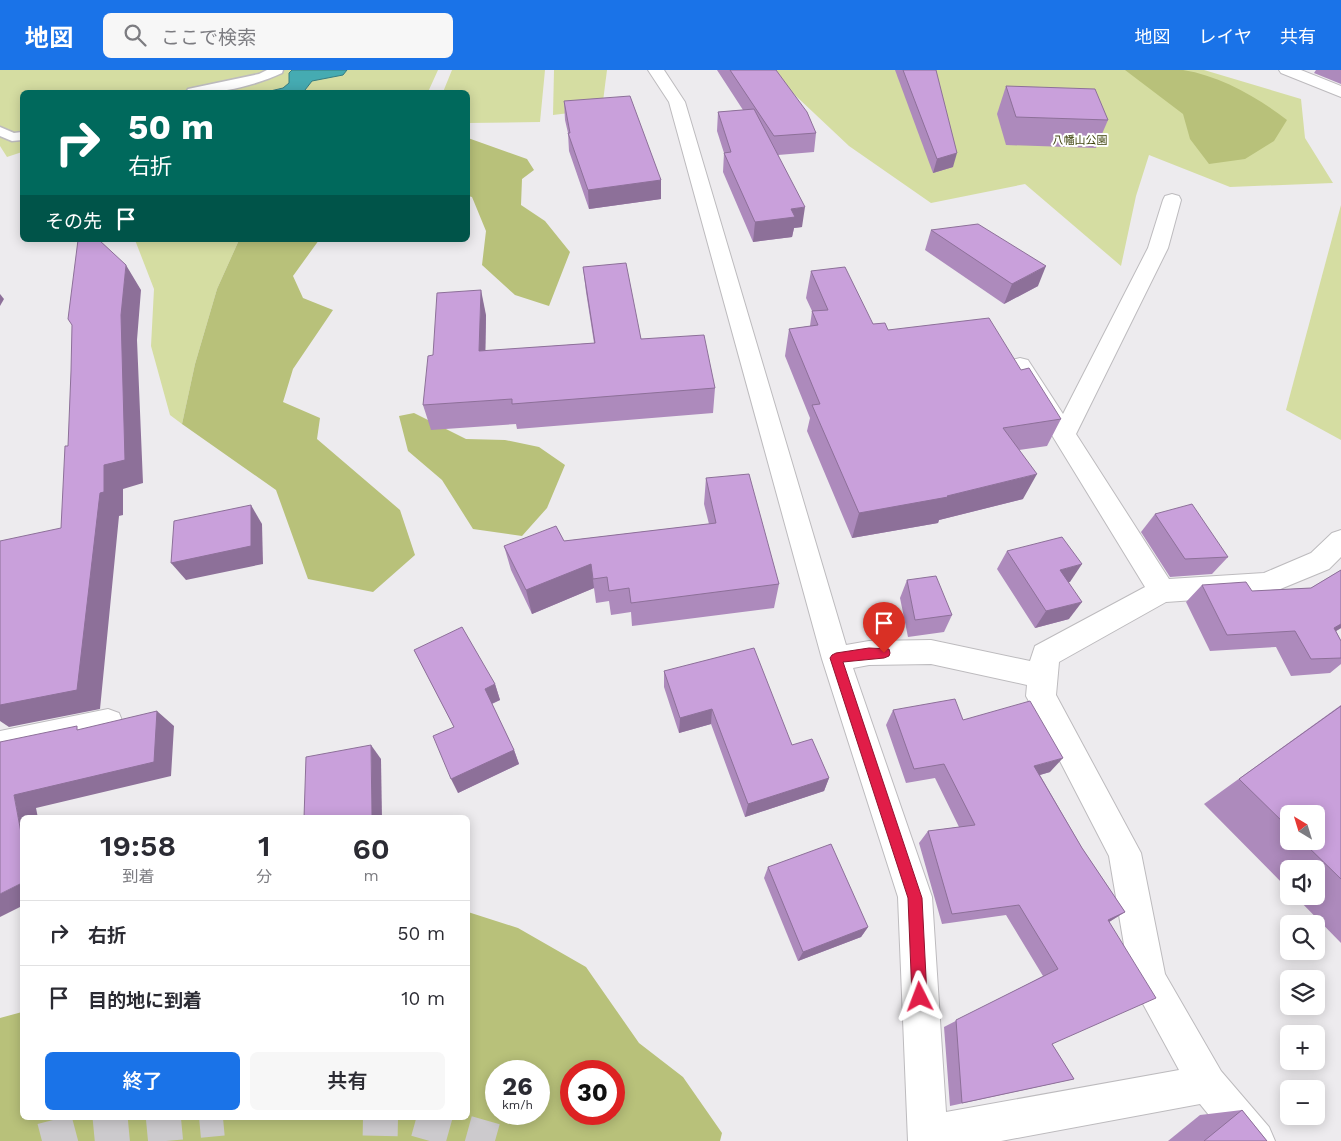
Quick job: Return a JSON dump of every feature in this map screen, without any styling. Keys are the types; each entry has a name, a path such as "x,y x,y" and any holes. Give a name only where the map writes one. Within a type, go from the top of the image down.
{"street":[{"path":"656,70 677,102 836,658 915,898 927,1138 1208,1084"},
{"path":"1287,70 1341,92"},
{"path":"1064,434 1158,248 1172,200"},
{"path":"1020,365 1162,591"},
{"path":"1254,1141 1208,1084 1148,980 1125,853 1041,696 1045,655 1162,591 1266,584 1320,561 1341,540"},
{"path":"836,658 869,653 931,652 1043,676"},
{"path":"0,744 108,723"}],"lane":[{"path":"202,90 263,77 277,70"},
{"path":"0,131 12,137 20,136"}],"green space":[{"path":"0,70 438,70 429,90 20,90 20,153 7,157 0,146"},
{"path":"452,70 545,70 540,122 470,123 470,90 444,90"},
{"path":"554,70 607,70 602,109 553,115"},
{"name":"八幡山公園","path":"762,70 1204,70 1301,99 1305,138 1333,183 1230,187 1149,155 1136,196 1121,266 1025,184 931,203 849,146 780,81"},
{"path":"1125,70 1183,70 1211,77 1251,96 1287,120 1274,141 1245,159 1209,164 1190,139 1183,114"},
{"path":"470,139 527,159 534,170 522,179 521,205 545,221 570,252 549,306 515,295 482,265 486,231 472,197 470,196"},
{"path":"1341,205 1341,440 1286,410"},
{"path":"136,242 238,242 217,289 195,364 182,424 170,415 151,346 154,289"},
{"path":"238,242 318,242 293,276 303,298 333,310 293,369 283,402 320,418 317,439 400,510 415,555 373,592 308,579 276,490 182,424 195,364 217,289"},
{"path":"414,413 466,439 505,440 539,447 565,465 547,508 522,536 473,529 442,480 408,451 399,416"},
{"path":"470,913 518,928 586,967 639,1043 683,1077 722,1133 720,1141 0,1141 0,1018 20,1013 20,1120 470,1120"}],"water":[{"path":"292,70 347,70 343,75 312,81 305,90 274,90 283,88 289,83 289,73"}],"building":[{"path":"730,70 776,70 807,112 816,133 774,136"},
{"path":"903,70 936,70 957,153 937,159"},
{"path":"1006,86 1095,89 1108,120 1016,117"},
{"path":"630,96 661,180 588,190 568,133 570,133 564,101"},
{"path":"754,109 805,207 791,209 795,217 755,222 724,153 731,152 718,112"},
{"path":"978,224 1046,266 1012,284 931,230"},
{"path":"78,242 101,242 126,265 121,315 125,460 104,465 104,492 100,493 77,690 0,705 0,541 61,528 65,446 68,446 71,371 72,325 68,319"},
{"path":"626,263 641,339 704,335 715,388 512,404 512,399 423,405 428,356 433,355 437,293 481,290 479,351 595,343 583,267"},
{"path":"845,267 873,324 885,323 888,330 989,318 1021,370 1029,368 1061,419 1003,428 1037,474 948,497 859,513 812,405 820,404 789,329 818,325 812,311 828,310 811,271"},
{"path":"749,474 779,584 631,603 629,588 609,591 607,577 593,579 591,564 526,590 504,546 556,526 564,541 716,523 706,478"},
{"path":"1192,504 1228,557 1185,559 1155,514"},
{"path":"251,505 251,546 171,563 174,521"},
{"path":"1062,537 1082,564 1060,570 1082,602 1046,611 1007,551"},
{"path":"1341,570 1341,624 1334,628 1341,641 1341,658 1311,659 1295,631 1227,635 1202,585 1246,582 1252,591 1311,588"},
{"path":"936,576 952,615 915,620 907,580"},
{"path":"462,627 495,684 485,689 514,750 451,779 433,736 454,727 414,650"},
{"path":"754,648 792,745 812,739 829,778 748,804 712,709 680,718 664,671"},
{"path":"955,699 963,720 1030,701 1063,758 1034,766 1082,848 1125,912 1108,920 1156,998 1052,1044 1074,1079 962,1103 956,1020 1058,969 1019,905 952,914 928,831 975,825 944,764 914,769 893,710"},
{"path":"1341,706 1341,879 1325,863 1325,860 1322,860 1311,850 1325,850 1325,805 1280,805 1280,819 1239,779"},
{"path":"157,711 154,762 14,795 20,827 20,884 0,894 0,742 77,726 77,730"},
{"path":"371,745 372,815 304,815 306,757"},
{"path":"831,844 868,927 803,952 768,867"},
{"path":"1242,1110 1267,1141 1204,1141"}],"tunnel":[{"path":"42,1141 76,1132 202,1120"},
{"path":"420,1120 495,1141"}],"route":[{"path":"884,653 869,653 836,658 915,898 920,997"}]}
